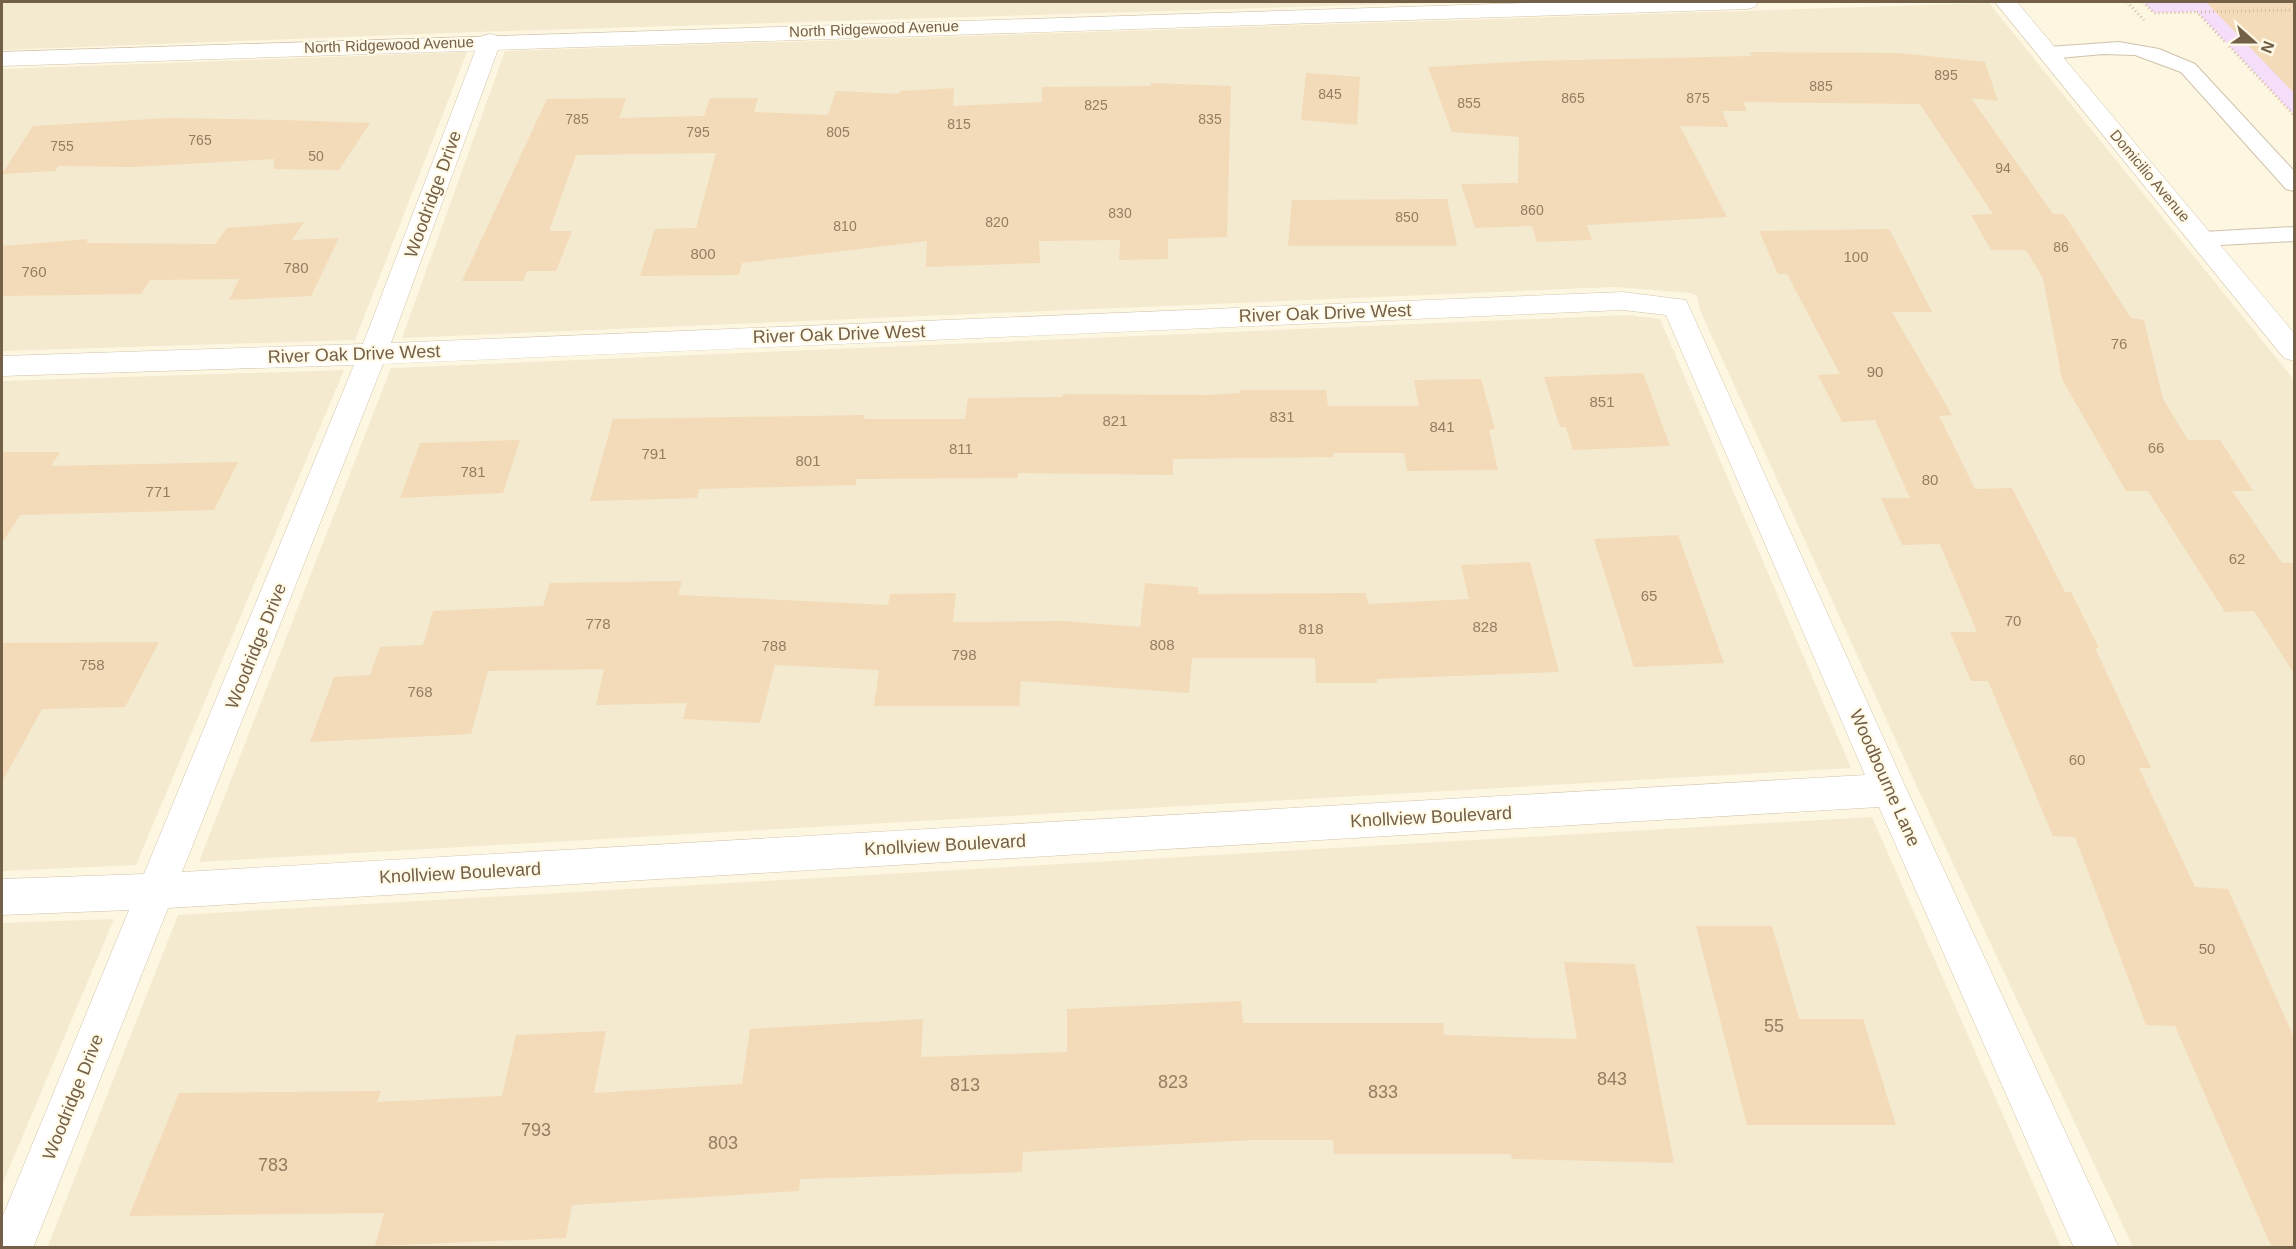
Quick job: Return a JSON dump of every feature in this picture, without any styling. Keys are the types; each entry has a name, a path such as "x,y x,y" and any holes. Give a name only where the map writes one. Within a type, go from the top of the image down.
{"street":[{"name":"North Ridgewood Avenue","path":"2,59 490,41 1747,2"},
{"name":"Domicilio Avenue","path":"2006,2 2295,351"},
{"name":"Woodridge Drive","path":"11,1248 373,354 490,41"},
{"name":"River Oak Drive West","path":"2,366 373,354 1623,301 1677,307"},
{"name":"Woodbourne Lane","path":"1677,307 1889,790 2097,1248"},
{"name":"Knollview Boulevard","path":"2,897 157,891 1889,790"}],"lane":[{"path":"2048,53 2120,47 2146,49 2166,56 2188,68 2295,184"},
{"path":"2202,239 2295,234"}],"path":[{"path":"2143,2 2154,13 2295,10"},
{"path":"2197,12 2295,115"}],"shaded area":[{"path":"2,2 1460,2 475,32 2,50"},
{"path":"2143,2 2294,2 2294,115 2197,12 2154,13"},
{"path":"1989,3 2294,380 2294,1247 2133,1247 1918,789 1699,308 1697,296 1691,293 1615,287 402,338 505,51"},
{"path":"467,52 355,340 2,351 2,69"},
{"path":"1628,315 1660,319 1851,768 199,862 391,368"},
{"path":"344,370 136,865 2,871 2,381"},
{"path":"1872,817 2061,1247 47,1248 178,915"},
{"path":"114,919 2,1185 2,923"}],"building":[{"path":"2206,2 2295,2 2295,94"},
{"path":"1750,52 1899,53 1985,62 1998,101 1971,98 2053,214 2064,214 2131,318 2144,320 2163,399 2188,440 2220,440 2253,491 2232,491 2282,563 2295,563 2295,675 2254,611 2225,612 2148,491 2126,491 2062,379 2043,278 2026,250 1991,250 1971,215 1993,214 1920,104 1743,102 1747,111 1722,111 1729,127 1680,126 1727,217 1587,225 1592,240 1537,242 1532,226 1475,228 1461,184 1518,183 1519,137 1452,132 1428,67 1530,61 1752,56"},
{"path":"1306,73 1360,77 1357,125 1301,120"},
{"path":"1151,83 1231,86 1227,237 1168,239 1168,259 1119,260 1120,240 1039,241 1040,263 926,267 927,241 742,263 739,275 640,276 655,229 696,228 716,153 576,155 549,231 572,231 556,271 527,271 523,281 462,281 547,99 626,98 619,118 704,116 710,98 758,98 754,112 828,115 836,91 899,94 900,91 954,88 953,106 1042,102 1042,87 1151,86"},
{"path":"169,118 370,123 339,170 274,169 274,159 132,167 58,166 55,171 2,174 33,126"},
{"path":"1447,199 1457,246 1288,246 1292,200"},
{"path":"304,222 292,240 339,238 311,296 229,300 239,279 150,280 141,294 2,296 2,246 89,239 86,243 215,244 227,228"},
{"path":"1889,229 1932,312 1892,312 1952,415 1939,416 1975,489 2012,488 2065,592 2071,592 2099,648 2095,648 2151,768 2139,768 2195,887 2228,889 2295,1040 2295,1248 2272,1248 2175,1026 2146,1025 2075,837 2053,836 1988,681 1971,681 1950,632 1977,632 1940,544 1902,545 1881,498 1910,498 1875,420 1842,422 1818,375 1840,374 1787,274 1778,274 1759,231"},
{"path":"1643,373 1670,446 1573,450 1566,427 1560,427 1544,377"},
{"path":"1481,379 1495,429 1489,430 1498,470 1407,471 1404,453 1333,453 1334,457 1173,459 1173,475 1018,473 1018,478 856,479 856,485 699,489 697,498 590,501 613,419 865,415 864,419 965,419 968,398 1063,397 1063,394 1208,395 1240,393 1240,390 1326,390 1328,406 1419,406 1414,380"},
{"path":"520,440 503,493 400,498 420,443"},
{"path":"2,452 60,452 51,466 238,462 214,510 20,515 2,543"},
{"path":"1678,535 1724,663 1634,667 1594,539"},
{"path":"1530,562 1559,672 1377,679 1377,683 1316,683 1315,658 1192,658 1189,693 1021,681 1019,706 874,706 879,670 775,665 760,723 683,719 687,703 596,705 604,669 488,671 471,734 310,742 334,677 370,675 380,647 423,645 433,611 543,606 550,583 682,581 678,595 888,605 890,594 956,593 953,622 1062,621 1140,627 1145,583 1198,587 1198,594 1366,593 1368,604 1469,599 1461,565"},
{"path":"159,642 125,707 42,709 2,782 2,643"},
{"path":"1696,926 1772,926 1799,1019 1863,1019 1896,1125 1747,1125"},
{"path":"1564,962 1635,964 1674,1163 1512,1159 1511,1154 1334,1154 1333,1140 1254,1140 1023,1152 1022,1172 800,1179 799,1191 572,1205 566,1238 375,1246 384,1213 129,1216 179,1093 381,1091 377,1102 502,1096 516,1035 606,1031 594,1093 742,1084 750,1029 923,1019 921,1057 1067,1052 1067,1009 1241,1001 1243,1023 1443,1023 1444,1035 1577,1039"}]}
